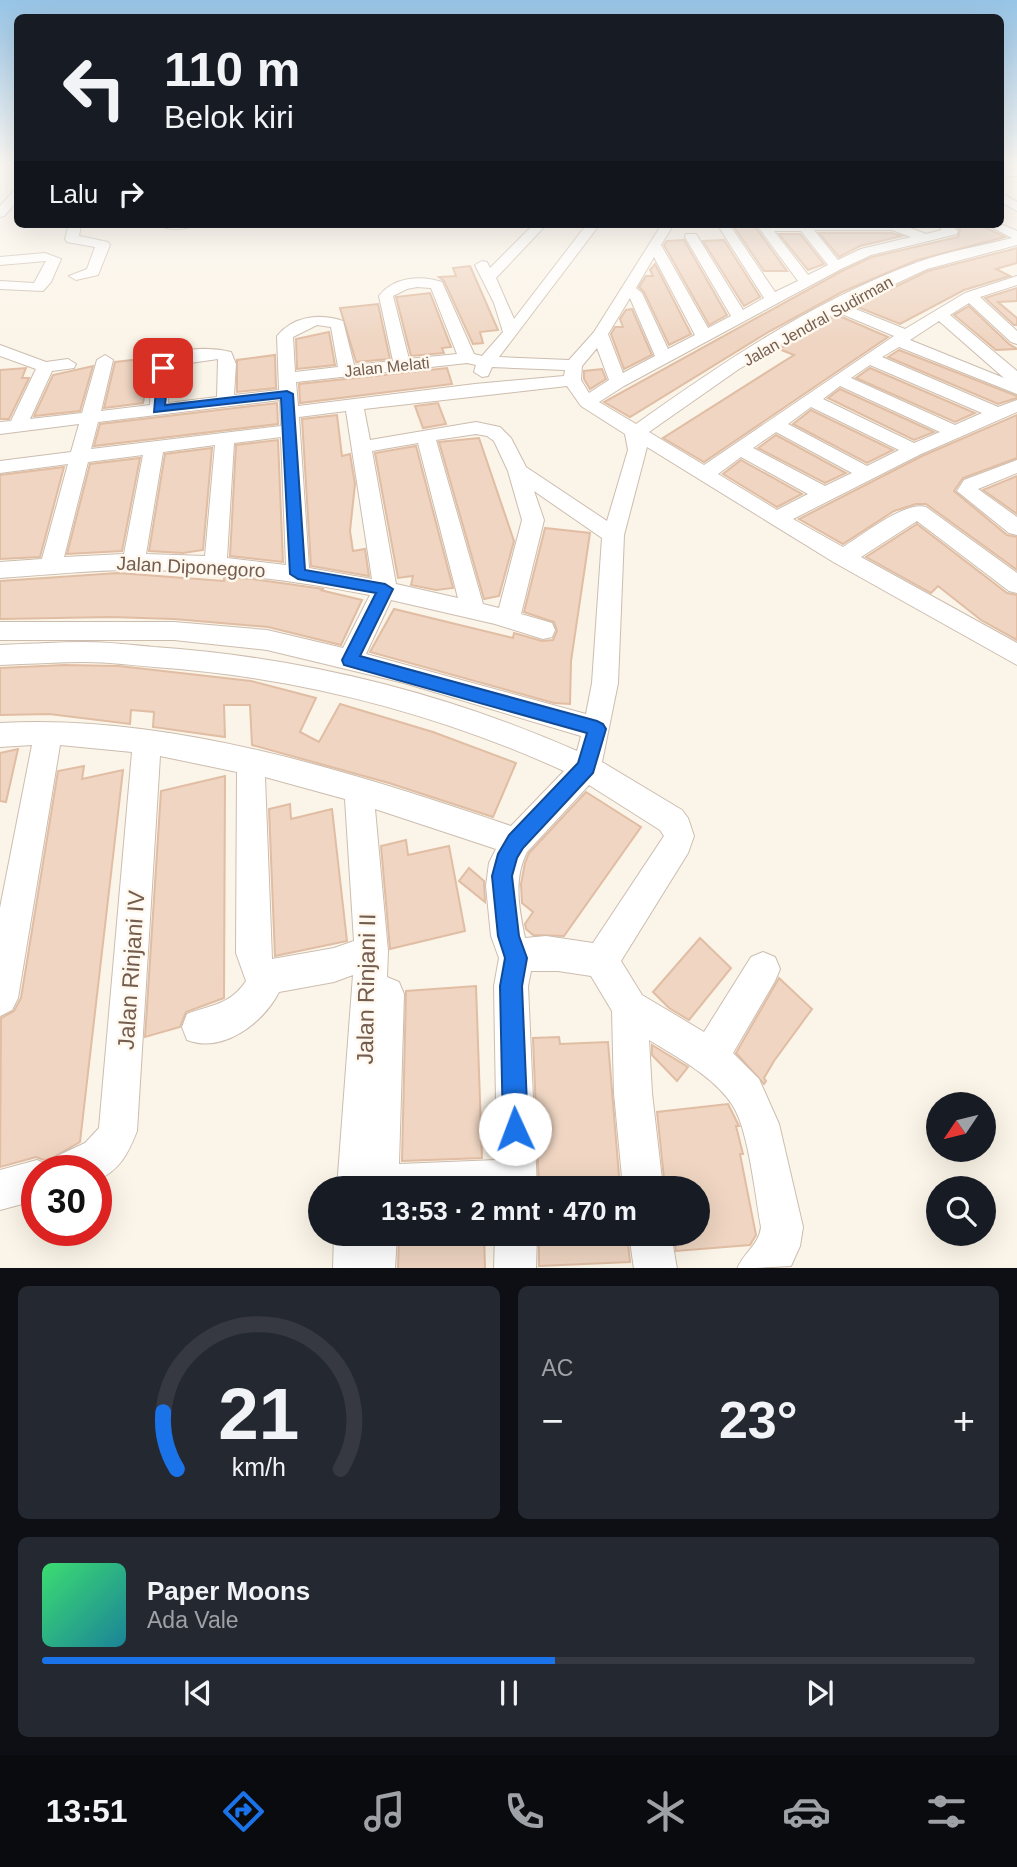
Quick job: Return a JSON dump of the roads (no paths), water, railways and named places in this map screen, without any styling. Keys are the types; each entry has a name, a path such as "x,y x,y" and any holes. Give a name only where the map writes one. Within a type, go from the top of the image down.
{"street":[{"path":"74,228 72,240 103,245 93,272 76,275"},
{"path":"511,332 486,271 536,228"},
{"path":"475,389 486,362 591,228"},
{"path":"765,228 806,282"},
{"path":"806,228 836,266"},
{"path":"899,228 923,237"},
{"path":"587,402 618,382 836,266 866,252 952,231 948,228"},
{"path":"998,228 1017,239"},
{"path":"659,235 713,234 773,300"},
{"path":"713,234 740,318"},
{"path":"9,427 225,401 354,404 475,389 573,373 648,260 659,235"},
{"path":"659,235 704,337"},
{"name":"Jalan Jendral Sudirman","path":"641,442 803,341 841,309 910,270 1017,239"},
{"name":"Jalan Jendral Sudirman","path":"641,442 672,405 786,335 920,275 977,257 1017,250"},
{"path":"866,252 910,270"},
{"path":"0,275 5,261 50,257 54,259 44,282 38,288 0,285"},
{"path":"402,365 386,296 397,288 426,282 437,285 467,358"},
{"path":"703,475 869,358 970,296 1010,282 1017,296"},
{"path":"628,289 635,293 664,357"},
{"path":"791,290 841,309 1017,389"},
{"path":"970,296 1017,338"},
{"path":"941,315 1017,380"},
{"path":"298,574 284,340 287,334 307,323 328,321 338,324 346,372"},
{"path":"600,334 618,382"},
{"path":"786,335 803,341"},
{"path":"0,351 45,367 68,364"},
{"path":"158,410 163,368 171,359 225,355 228,364 225,401"},
{"name":"Jalan Melati","path":"288,404 346,372 402,365 467,358 573,373"},
{"path":"869,358 999,414"},
{"path":"51,566 105,360"},
{"path":"9,427 45,367"},
{"path":"573,373 587,402 641,442 1017,655"},
{"path":"839,379 956,432"},
{"path":"811,400 914,450"},
{"path":"1,469 225,438 288,404"},
{"path":"350,660 385,589 354,404"},
{"path":"776,519 914,450 1017,405"},
{"path":"774,424 866,473"},
{"path":"363,447 486,428 502,438 518,471 533,520 508,618"},
{"path":"215,565 225,438"},
{"path":"426,438 472,609"},
{"path":"517,1176 511,986 516,958 508,936 502,887 505,863 516,842 586,768 597,729 609,633 613,535 641,442"},
{"path":"134,562 154,447"},
{"path":"742,450 823,494"},
{"path":"518,471 613,535"},
{"path":"1013,472 971,484 967,491 1017,528"},
{"path":"533,520 564,503"},
{"path":"843,558 903,519 919,512 1017,585"},
{"name":"Jalan Diponegoro","path":"0,570 134,562 215,565 298,574 385,589 508,618 543,630"},
{"path":"0,631 174,631 267,640 439,683 597,729"},
{"path":"0,654 125,653 224,662 272,670 436,708 521,739 586,768 671,820 680,834 677,843 601,961"},
{"path":"0,735 48,732 147,742 293,770 359,789 516,842"},
{"path":"0,998 48,732"},
{"name":"Jalan Rinjani IV","path":"103,1155 108,1152 118,1130 147,742"},
{"path":"251,762 253,953 256,967 262,975 268,977 334,965 371,951"},
{"name":"Jalan Rinjani II","path":"359,789 371,951 365,1102 370,1176"},
{"path":"516,958 540,953 601,961"},
{"path":"601,961 630,1007 710,1057 746,1092 760,1124 782,1227 776,1254 759,1268"},
{"path":"710,1057 763,969"},
{"path":"200,1027 235,1018 248,1009 260,995 268,977"},
{"path":"372,1176 387,994"},
{"path":"630,1007 642,1176"},
{"path":"0,1190 21,1184"},
{"path":"354,1268 355,1246"},
{"path":"374,1268 375,1246"},
{"path":"515,1268 516,1246"},
{"path":"652,1246 656,1268"}]}
